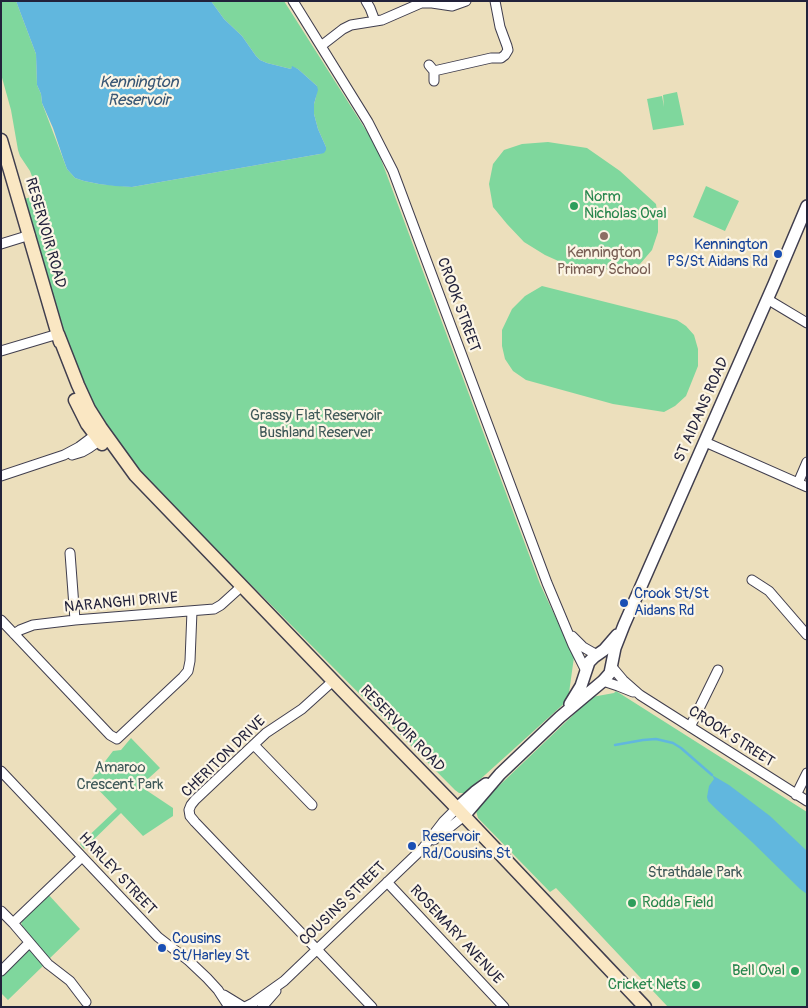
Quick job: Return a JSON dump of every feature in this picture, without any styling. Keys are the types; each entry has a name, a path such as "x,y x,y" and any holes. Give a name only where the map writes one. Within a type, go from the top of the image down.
{"main road":[{"name":"RESERVOIR ROAD","path":"2,147 30,235 58,334 95,420 99,436 461,812 645,1007"}],"street":[{"name":"CROOK STREET","path":"293,1 368,122 393,171 547,583 586,671"},
{"path":"366,1 375,21"},
{"path":"321,46 346,27 388,18 421,3 452,6 466,1"},
{"path":"432,72 491,58 506,59 508,50 500,27 495,1"},
{"name":"ST AIDANS ROAD","path":"612,666 615,648 624,625 807,206"},
{"path":"1,244 30,235"},
{"path":"767,299 807,322"},
{"path":"1,351 58,334"},
{"path":"1,476 64,455 82,452 89,448 99,436"},
{"path":"705,442 807,487"},
{"path":"798,483 807,462"},
{"path":"70,553 75,620"},
{"path":"752,580 769,591 807,635"},
{"name":"NARANGHI DRIVE","path":"14,634 33,625 214,609 242,586"},
{"path":"1,620 110,735 117,739 183,677 188,670 192,611"},
{"name":"ST AIDANS ROAD","path":"598,655 609,645 624,625"},
{"name":"CROOK STREET","path":"568,632 583,647 598,655"},
{"path":"598,655 608,659 612,666 610,674 603,682 592,678 586,671 591,659 598,655"},
{"name":"CROOK STREET","path":"612,666 623,680 640,695 807,801"},
{"path":"690,727 718,670"},
{"name":"COUSINS STREET","path":"560,717 579,691 586,671"},
{"name":"CHERITON DRIVE","path":"317,949 195,822 189,813 189,808 192,802 272,728 302,709 333,681"},
{"name":"CROOK STREET","path":"603,682 640,695"},
{"name":"COUSINS STREET","path":"262,1007 284,981 423,848 443,822 461,812 475,792 500,774 560,717 603,682"},
{"path":"254,745 312,805"},
{"name":"HARLEY STREET","path":"1,771 158,937 196,968 218,990 243,1007"},
{"path":"796,795 807,773"},
{"path":"13,923 82,857"},
{"name":"ROSEMARY AVENUE","path":"387,882 504,1007"},
{"path":"1,910 48,964 70,981 86,1002"},
{"path":"1,971 29,943"},
{"path":"317,949 372,1007"},
{"name":"COUSINS STREET","path":"243,1007 253,1003 284,981"},
{"name":"HARLEY STREET","path":"218,990 229,1007"}],"green space":[{"name":"Grassy Flat Reservoir Bushland Reserver","path":"1,1 16,1 36,54 37,85 42,103 67,169 75,178 99,184 132,187 320,154 326,147 314,114 317,86 298,69 292,67 291,69 260,60 211,1 284,1 376,146 540,584 574,657 568,700 465,793 459,793 455,790 153,486 105,430 71,357 24,199 39,195 30,171 18,150 11,110 1,74"},
{"path":"677,92 684,125 653,130 647,99 662,96 664,107 663,95"},
{"name":"Norm Nicholas Oval","path":"548,142 587,148 620,171 656,204 658,232 652,250 640,264 617,270 565,264 545,255 524,242 493,207 489,184 493,164 504,150 522,144"},
{"path":"706,186 739,201 725,231 693,217"},
{"path":"542,286 677,320 686,326 694,335 698,349 698,366 686,396 675,406 664,412 613,404 526,380 513,371 505,359 502,346 502,330 512,309 525,296"},
{"name":"Strathdale Park","path":"616,691 807,812 807,1007 668,1007 556,888 550,892 478,818 476,811 482,802 592,697"},
{"name":"Amaroo Crescent Park","path":"131,738 160,768 140,786 173,808 173,816 143,836 121,813 84,849 80,844 117,809 90,781 113,751 121,750"},
{"path":"47,893 80,929 49,959 22,926 21,921"},
{"path":"29,946 45,964 8,1000 1,993 1,971"}],"water":[{"name":"Kennington Reservoir","path":"16,1 211,1 260,60 291,69 292,66 317,86 314,114 326,150 320,154 132,187 99,184 75,178 67,169 42,103 37,85 36,54"},
{"path":"712,775 729,785 770,816 807,851 807,894 708,801 709,786 714,779"}],"waterway":[{"path":"615,745 656,739 673,743 712,775"}],"place":[{"name":"Norm Nicholas Oval","path":"574,206"},
{"name":"Kennington Primary School","path":"604,236"},
{"name":"Kennington PS/St Aidans Rd","path":"778,254"},
{"name":"Crook St/St Aidans Rd","path":"624,603"},
{"name":"Reservoir Rd/Cousins St","path":"412,846"},
{"name":"Rodda Field","path":"632,903"},
{"name":"Cousins St/Harley St","path":"162,948"},
{"name":"Bell Oval","path":"795,971"},
{"name":"Cricket Nets","path":"696,985"}]}
